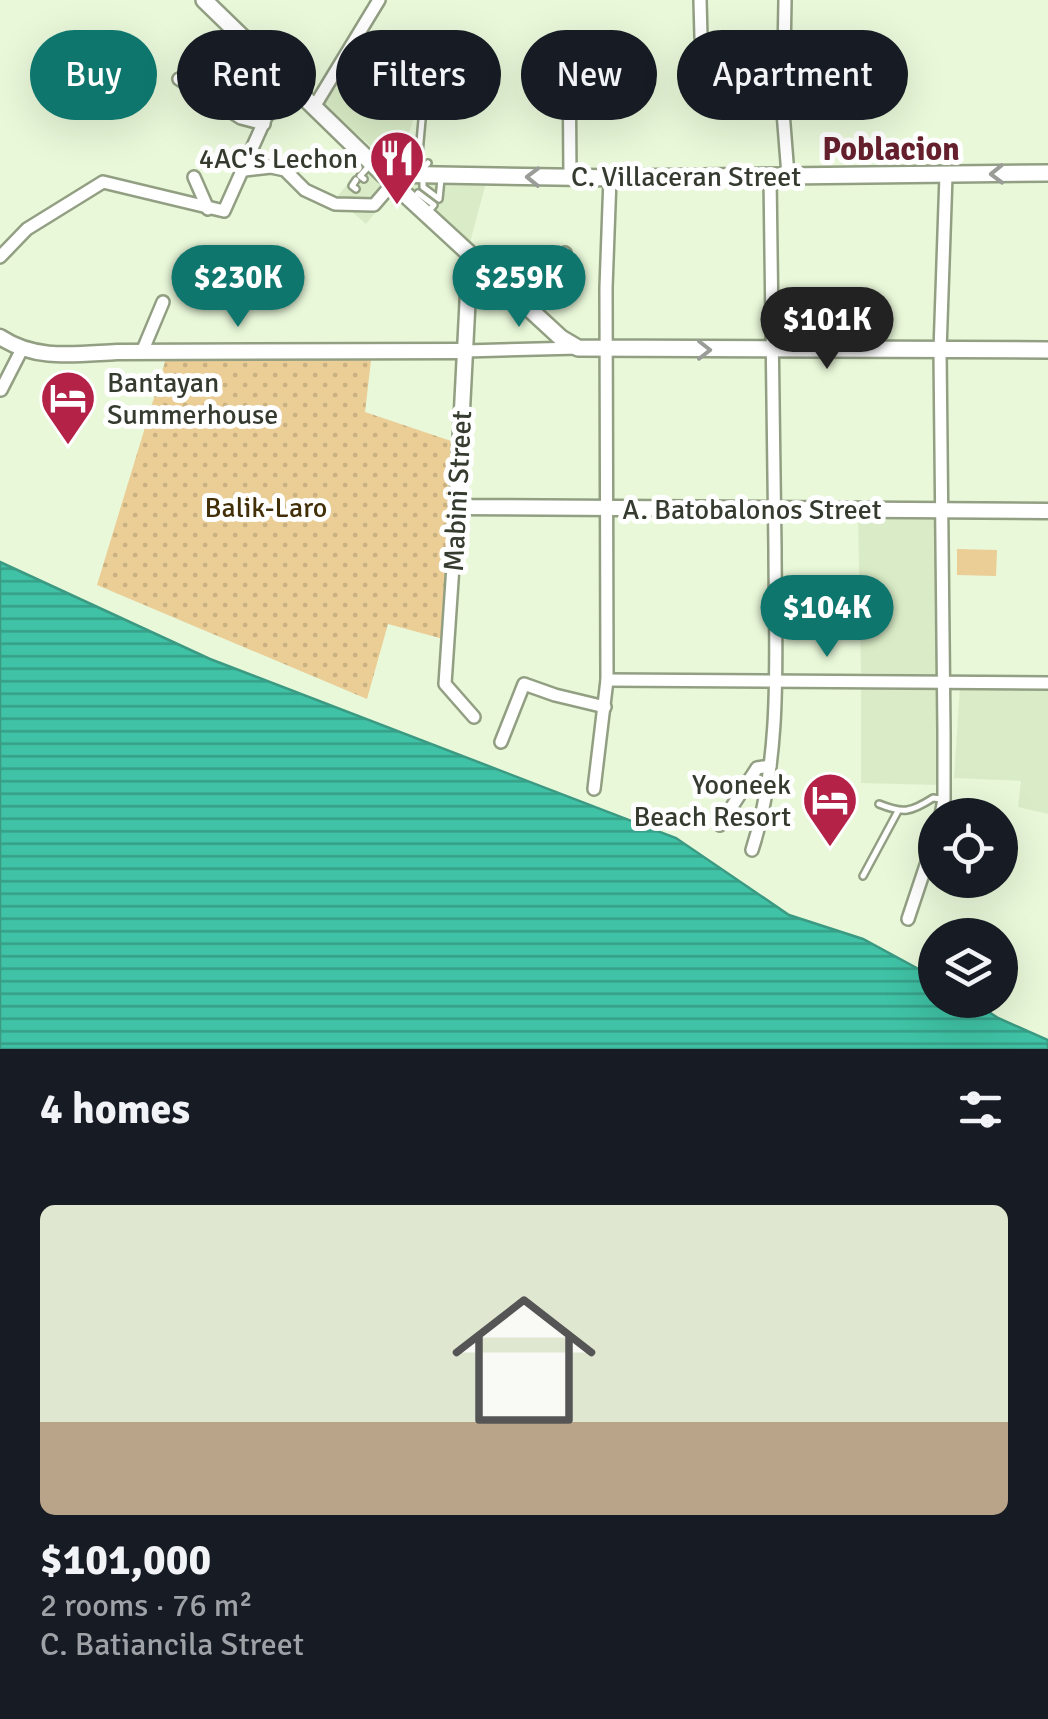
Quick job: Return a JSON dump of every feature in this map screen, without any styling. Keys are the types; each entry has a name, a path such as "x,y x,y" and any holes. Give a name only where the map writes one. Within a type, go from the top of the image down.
{"main road":[{"path":"204,0 235,30"},
{"path":"316,110 370,186 433,206 470,254 561,338 578,348 1048,350"},
{"name":"C. Villaceran Street","path":"370,186 423,171 441,176 610,178 1048,173"}],"street":[{"path":"316,104 379,0"},
{"path":"700,0 700,30"},
{"path":"785,30 786,0"},
{"path":"249,120 264,124"},
{"path":"0,257 27,229 103,182 224,211 266,120"},
{"path":"570,120 570,177"},
{"path":"752,850 763,817 776,680 773,350 782,120"},
{"path":"251,156 260,168"},
{"path":"245,170 271,166 284,170 305,190 335,204 370,186"},
{"path":"944,798 940,351 946,175"},
{"path":"194,176 208,209"},
{"path":"594,789 607,680 610,178"},
{"path":"490,272 540,268 565,253"},
{"name":"Mabini Street","path":"470,254 445,684 474,716"},
{"path":"142,352 164,302"},
{"path":"0,337 22,349 67,356 578,348"},
{"path":"1,390 22,349"},
{"name":"A. Batobalonos Street","path":"457,507 1048,511"},
{"path":"607,680 1048,683"},
{"path":"502,742 524,684 605,707"},
{"path":"720,825 757,768 770,766"},
{"path":"908,919 918,889"}],"lane":[{"path":"425,120 423,187 433,206"},
{"path":"433,206 441,176"},
{"path":"879,804 898,812 918,809"},
{"path":"863,876 898,812"}],"shaded area":[{"path":"336,83 336,115 323,104"},
{"path":"341,120 413,120 397,169"},
{"path":"365,163 395,189 366,224 336,198"},
{"path":"401,180 486,183 469,246"},
{"path":"858,514 936,515 937,675 861,673"},
{"path":"861,685 937,686 937,785 861,783"},
{"path":"960,686 1048,688 1048,814 1018,807 1021,781 954,778"}],"green space":[{"name":"Balik-Laro","path":"168,352 372,352 365,412 460,444 447,640 388,624 367,699 97,585"},
{"path":"957,549 997,550 996,576 957,575"}],"water":[{"path":"0,562 210,659 676,838 789,915 863,939 918,969 918,1018 998,1018 1048,1040 1048,1049 0,1049"}],"place":[{"name":"4AC's Lechon","path":"397,207"},
{"name":"Bantayan Summerhouse","path":"68,447"},
{"name":"Yooneek Beach Resort","path":"830,849"}],"district":[{"name":"Poblacion","path":"891,149"}]}
